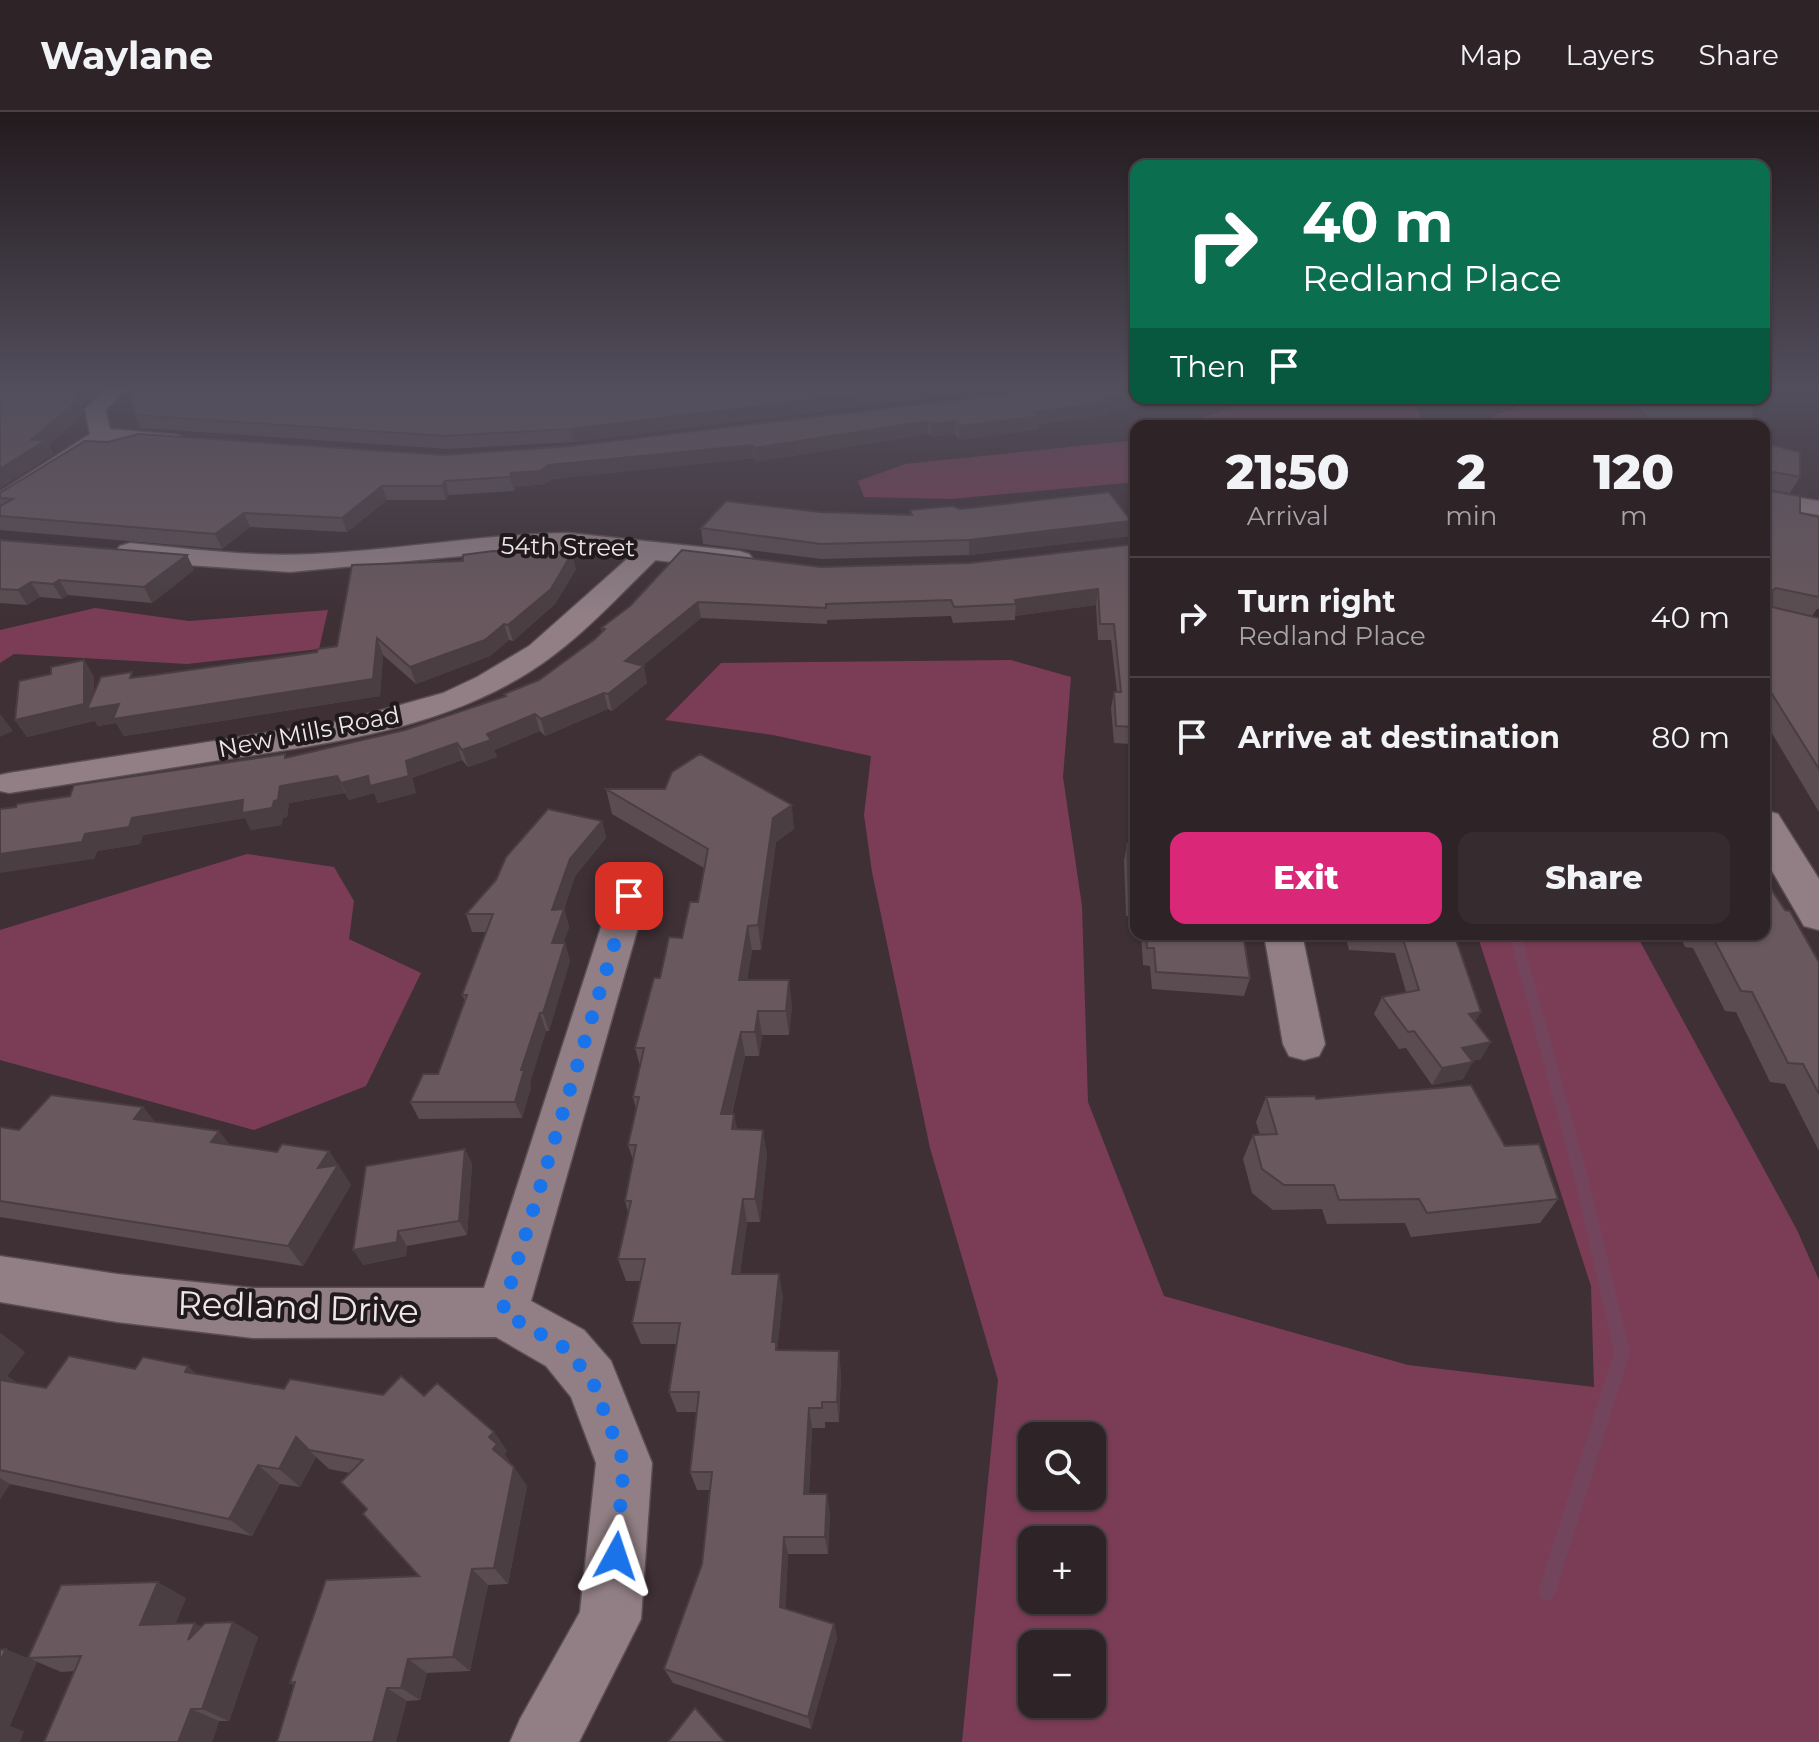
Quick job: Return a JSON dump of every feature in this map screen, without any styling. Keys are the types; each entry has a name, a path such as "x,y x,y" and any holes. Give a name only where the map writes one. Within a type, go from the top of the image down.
{"street":[{"path":"0,502 67,462"},
{"path":"1770,500 1819,508"},
{"name":"54th Street","path":"109,551 264,564 315,563 447,547 567,542 760,563"},
{"name":"New Mills Road","path":"9,783 331,733 386,721 474,690 520,665 559,637 653,549"},
{"path":"1770,833 1819,915"},
{"path":"543,1742 610,1619 624,1463 592,1380 565,1348 502,1312 629,896"},
{"path":"1284,940 1304,1044"},
{"name":"Redland Drive","path":"0,1279 117,1298 253,1313 502,1312"}],"shaded area":[{"path":"1130,462 1130,483 951,499 864,497 858,481 905,464"},
{"path":"95,608 189,621 328,610 319,649 187,664 14,654 0,663 0,630"},
{"path":"1011,660 1071,677 1063,777 1082,906 1088,1102 1164,1296 1408,1365 1594,1387 1591,1286 1479,940 1639,940 1797,1230 1819,1280 1819,1742 962,1742 998,1380 930,1148 872,872 864,815 871,756 773,735 665,720 721,663"},
{"path":"247,854 334,867 354,901 349,939 421,973 366,1086 254,1130 0,1060 0,930"}],"building":[{"path":"51,462 579,462 549,465 540,471 511,473 510,477 445,481 442,486 382,486 342,518 244,513 215,534 0,516 0,506 13,499 0,498 0,493"},
{"path":"1770,462 1800,462 1800,477 1774,472 1770,475"},
{"path":"1770,475 1771,491 1800,496 1800,513 1819,517 1819,597 1776,588 1772,591 1772,607 1819,618 1819,769 1770,691"},
{"path":"1109,492 1130,521 969,540 821,544 701,528 726,501 820,512 912,515 910,510 952,506 960,509"},
{"path":"0,540 187,555 144,587 59,580 53,584 31,582 18,590 0,589"},
{"path":"1130,545 1130,727 1116,726 1114,692 1121,692 1114,624 1100,624 1098,589 1015,600 1016,604 954,607 951,600 826,604 826,608 698,602 625,661 644,666 608,694 541,719 535,714 487,734 491,740 462,750 457,743 406,761 409,776 370,786 368,776 341,783 337,776 280,786 278,800 274,801 272,808 242,813 243,800 132,818 129,827 85,834 82,842 0,854 0,809 70,796 74,785 285,754 285,758 405,730 506,696 504,694 539,680 595,639 605,629 601,628 630,606 682,550 821,567 970,563"},
{"path":"493,551 572,553 551,589 485,640 410,667 377,638 373,679 113,719 119,704 87,709 101,677 132,672 130,678 161,674 317,652 318,649 337,646 352,565 463,561 463,555"},
{"path":"84,660 84,704 15,720 19,681 51,674 51,667"},
{"path":"700,754 792,805 773,818 758,925 748,926 739,980 789,980 786,1011 758,1011 755,1032 741,1032 721,1114 734,1114 732,1129 763,1130 755,1199 743,1199 732,1274 779,1274 772,1342 776,1342 776,1350 839,1351 837,1402 822,1402 822,1408 809,1408 804,1494 827,1494 825,1537 784,1537 780,1607 834,1624 808,1717 664,1669 702,1564 712,1472 690,1472 699,1392 669,1392 680,1323 632,1323 645,1259 618,1259 631,1201 625,1201 636,1145 628,1145 639,1097 633,1097 644,1048 635,1048 654,978 660,978 669,937 682,938 690,902 698,902 708,849 606,789 665,789 672,772"},
{"path":"548,809 602,821 570,859 552,910 564,909 552,943 565,943 521,1070 524,1070 515,1102 410,1102 423,1074 438,1074 467,995 462,995 493,914 466,914 496,880 506,857"},
{"path":"1127,844 1130,844 1129,899"},
{"path":"1770,887 1785,910 1790,911 1819,962 1819,1094 1803,1064 1788,1063 1752,992 1741,991 1714,940 1770,940"},
{"path":"1146,940 1244,940 1250,978 1156,972 1154,948 1147,948"},
{"path":"1403,940 1456,940 1481,1012 1469,1014 1491,1042 1462,1048 1473,1062 1442,1068 1414,1031 1408,1032 1382,997 1419,990"},
{"path":"1471,1085 1505,1146 1539,1144 1558,1199 1427,1213 1419,1199 1339,1200 1334,1185 1284,1185 1262,1169 1253,1135 1277,1134 1266,1097 1315,1096 1316,1099"},
{"path":"51,1095 143,1107 134,1119 219,1131 211,1142 277,1152 282,1144 329,1151 318,1168 338,1165 288,1246 0,1201 0,1127 19,1130"},
{"path":"465,1149 459,1221 398,1231 397,1242 353,1250 366,1166"},
{"path":"69,1356 135,1369 143,1357 188,1366 185,1372 284,1389 290,1379 383,1395 401,1376 424,1396 437,1383 494,1432 489,1437 497,1444 493,1449 514,1467 494,1568 472,1569 453,1657 408,1659 401,1688 387,1688 373,1742 277,1742 295,1682 290,1683 326,1580 419,1576 363,1514 367,1509 341,1482 363,1460 309,1450 296,1437 279,1469 258,1465 229,1519 0,1470 0,1380 46,1388"},
{"path":"158,1582 140,1625 195,1623 188,1640 205,1623 233,1622 202,1709 191,1709 178,1742 44,1742 81,1656 28,1658 61,1585"},
{"path":"695,1708 725,1742 668,1742"}],"waterway":[{"path":"1517,940 1580,1173 1622,1352 1547,1592"}],"route":[{"path":"616,1556 624,1463 592,1380 565,1348 502,1312 629,896"}]}
